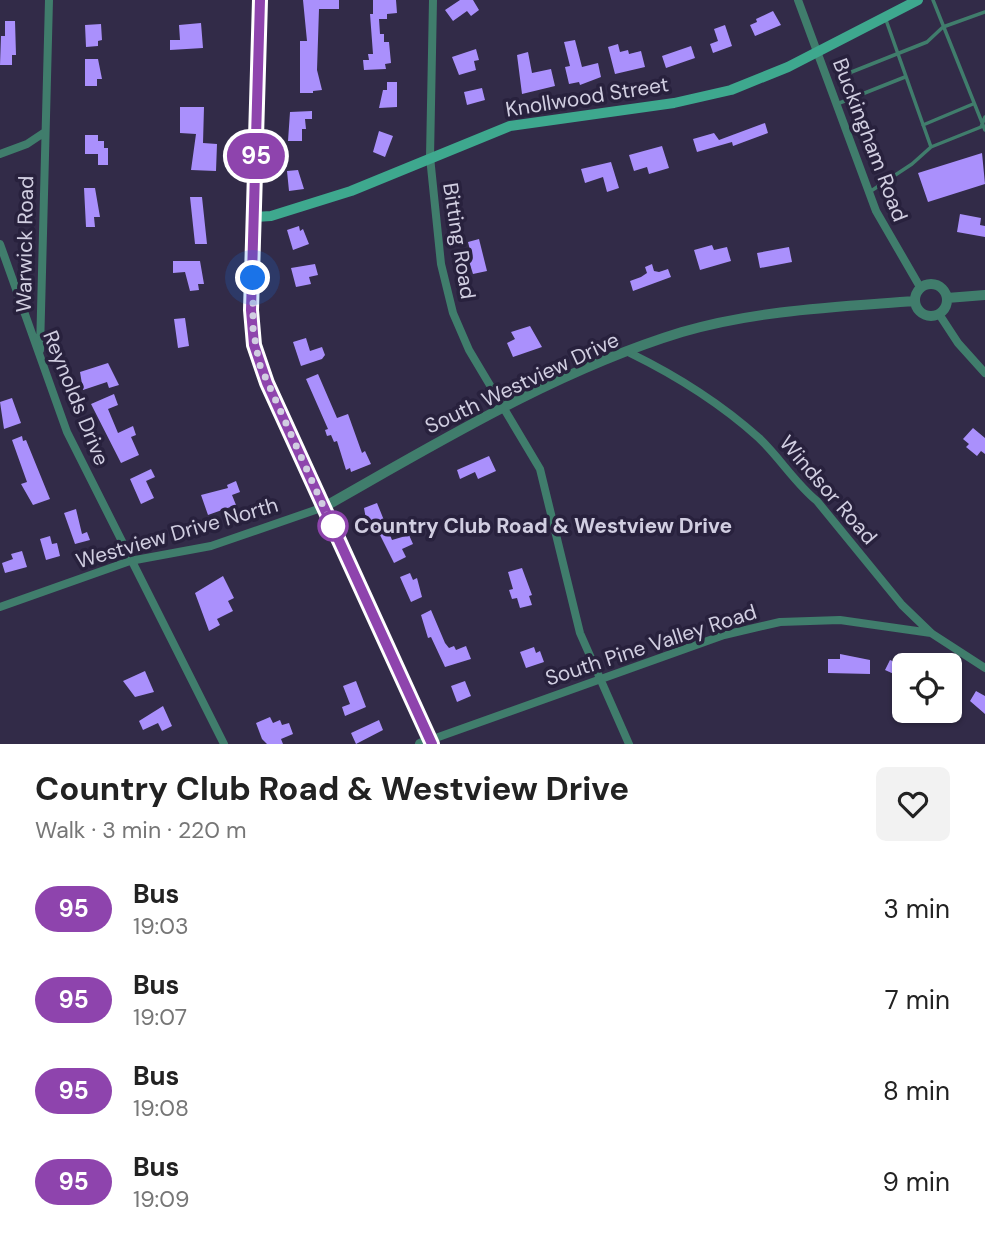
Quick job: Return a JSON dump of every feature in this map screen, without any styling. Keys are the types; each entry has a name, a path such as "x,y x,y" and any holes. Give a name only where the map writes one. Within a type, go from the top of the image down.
{"main road":[{"path":"260,0 251,310 254,345 267,383 427,743"},
{"name":"Knollwood Street","path":"255,217 271,216 351,191 510,126 674,103 731,90 817,52 918,0"}],"street":[{"name":"Warwick Road","path":"40,357 49,0"},
{"name":"Bitting Road","path":"433,0 430,158 439,250 453,313 469,350 540,469 577,620 629,744"},
{"name":"Buckingham Road","path":"798,0 869,192 895,249 920,287"},
{"name":"Warwick Road","path":"0,154 27,144 45,132"},
{"name":"Reynolds Drive","path":"0,244 67,432 225,744"},
{"path":"936,285 944,291 947,298 946,307 939,314 923,314 914,301 920,287 936,285"},
{"path":"947,298 985,295"},
{"name":"South Westview Drive","path":"324,507 447,437 504,409 589,368 682,333 759,315 914,301"},
{"path":"939,314 958,343 985,373"},
{"name":"Windsor Road","path":"630,353 712,399 760,439 804,491 817,501 902,605 931,633 985,668"},
{"name":"Westview Drive North","path":"0,607 130,561 212,546 324,507"},
{"name":"South Pine Valley Road","path":"427,743 724,635 780,622 840,620 931,633"}],"lane":[{"path":"933,0 983,128"},
{"path":"857,96 849,74 927,42 943,27 985,12"},
{"path":"885,17 931,147"},
{"path":"837,104 905,77"},
{"path":"923,125 973,104"},
{"path":"983,128 985,117"},
{"path":"869,192 912,164 931,147 983,128"}],"building":[{"path":"303,0 339,0 339,9 319,9 317,70 322,90 313,93 300,93 300,41 307,41"},
{"path":"373,0 396,0 397,13 387,14 387,19 379,19 380,34 384,34 384,42 389,42 391,63 385,64 386,69 364,70 363,60 369,60 368,54 373,54 370,14 373,14"},
{"path":"460,0 473,0 479,10 471,16 467,11 453,21 445,10"},
{"path":"773,11 781,25 755,36 750,25"},
{"path":"5,21 15,21 16,55 12,55 12,65 0,65 1,36 5,36"},
{"path":"201,23 203,48 170,50 170,40 180,40 179,25"},
{"path":"101,24 102,40 98,41 98,46 86,47 85,25"},
{"path":"725,25 732,46 713,53 710,44 718,41 714,29"},
{"path":"575,40 582,67 598,63 601,77 580,85 579,82 569,84 565,67 570,66 564,42"},
{"path":"618,44 620,52 628,50 629,54 641,51 645,67 615,74 608,47"},
{"path":"691,46 695,58 666,68 662,56"},
{"path":"476,49 479,60 474,61 476,70 459,75 452,57"},
{"path":"528,52 532,73 551,69 555,86 522,94 517,55"},
{"path":"85,59 98,59 102,79 97,79 97,86 85,86"},
{"path":"387,82 397,82 397,107 379,108 383,90 387,90"},
{"path":"482,88 485,100 467,105 464,92"},
{"path":"180,107 204,107 203,143 217,144 216,171 191,170 196,134 180,133"},
{"path":"312,111 312,119 305,119 306,129 302,129 302,141 288,141 290,112"},
{"path":"765,123 768,133 733,146 732,142 697,152 693,139 714,133 719,140"},
{"path":"379,131 393,136 385,157 373,152"},
{"path":"85,135 98,135 98,141 104,141 104,148 108,148 108,165 98,165 98,154 85,154"},
{"path":"662,146 669,168 649,174 647,167 634,171 629,155"},
{"path":"982,153 985,184 928,202 918,173"},
{"path":"611,162 619,188 607,192 603,177 585,183 581,169"},
{"path":"298,170 304,189 289,191 287,171"},
{"path":"84,188 95,188 100,217 94,217 95,227 86,227"},
{"path":"190,197 202,197 207,244 195,244"},
{"path":"960,214 981,218 980,225 985,226 985,237 957,232"},
{"path":"299,226 309,244 293,250 287,230"},
{"path":"479,239 487,271 473,274 466,251 470,250 468,242"},
{"path":"712,245 714,250 727,247 731,261 700,270 694,250"},
{"path":"789,247 792,262 760,268 757,253"},
{"path":"173,261 200,261 204,284 198,284 199,290 190,291 185,272 173,273"},
{"path":"315,264 318,275 309,277 311,284 296,287 291,268"},
{"path":"652,264 654,271 668,269 671,277 633,291 630,281 647,273 645,267"},
{"path":"185,318 189,346 178,348 174,319"},
{"path":"530,326 542,347 513,357 507,343 515,339 511,332"},
{"path":"306,338 310,351 322,347 325,355 322,359 301,366 293,342"},
{"path":"108,363 119,385 109,388 107,382 83,390 80,372"},
{"path":"318,374 337,418 348,414 362,453 365,451 371,464 351,472 350,468 346,470 337,441 334,442 331,435 327,436 325,430 328,429 306,379"},
{"path":"114,394 118,405 108,409 118,433 133,426 136,435 131,437 139,455 121,463 91,404"},
{"path":"12,398 21,423 4,429 0,402"},
{"path":"973,428 985,438 985,454 981,451 977,456 966,447 969,444 963,439"},
{"path":"22,436 50,499 33,505 21,484 27,482 12,440"},
{"path":"489,456 496,471 478,479 475,472 460,479 457,470"},
{"path":"151,469 155,477 146,481 154,498 141,504 130,479"},
{"path":"236,481 240,492 232,495 236,505 208,515 201,495 228,488 227,485"},
{"path":"377,503 392,540 409,535 413,544 402,549 406,557 394,563 380,535 376,536 366,519 364,508"},
{"path":"76,509 82,534 87,532 90,540 75,544 64,513"},
{"path":"50,536 52,544 57,543 60,556 46,560 40,539"},
{"path":"22,551 27,567 5,573 2,563 13,559 11,554"},
{"path":"522,568 532,595 529,596 532,605 520,608 517,598 512,599 509,590 513,589 508,572"},
{"path":"410,573 413,580 417,578 422,597 411,602 400,577"},
{"path":"223,576 234,598 228,601 233,611 217,619 220,625 209,631 195,593"},
{"path":"431,610 449,648 454,646 456,650 466,646 471,659 445,667 431,637 428,638 421,615"},
{"path":"534,647 536,653 540,651 544,662 526,668 520,652"},
{"path":"840,654 870,660 870,674 828,673 828,659 840,659"},
{"path":"890,660 892,661 892,673 885,670"},
{"path":"145,671 154,692 135,697 123,681"},
{"path":"356,681 366,707 345,716 342,707 350,704 343,686"},
{"path":"465,681 471,696 457,702 451,686"},
{"path":"976,691 985,696 985,714 970,701"},
{"path":"163,706 172,726 162,731 158,723 143,730 139,721"},
{"path":"270,717 273,723 280,720 282,725 289,723 293,734 281,739 283,744 267,744 262,739 256,723"},
{"path":"379,720 383,730 356,744 351,733"}],"bus line":[{"name":"95","path":"260,0 251,310 254,345 267,383 432,744"}],"place":[{"name":"Country Club Road & Westview Drive","path":"333,526"}],"route":[{"path":"253,278 251,310 254,345 259,363 334,530 333,526"}]}
